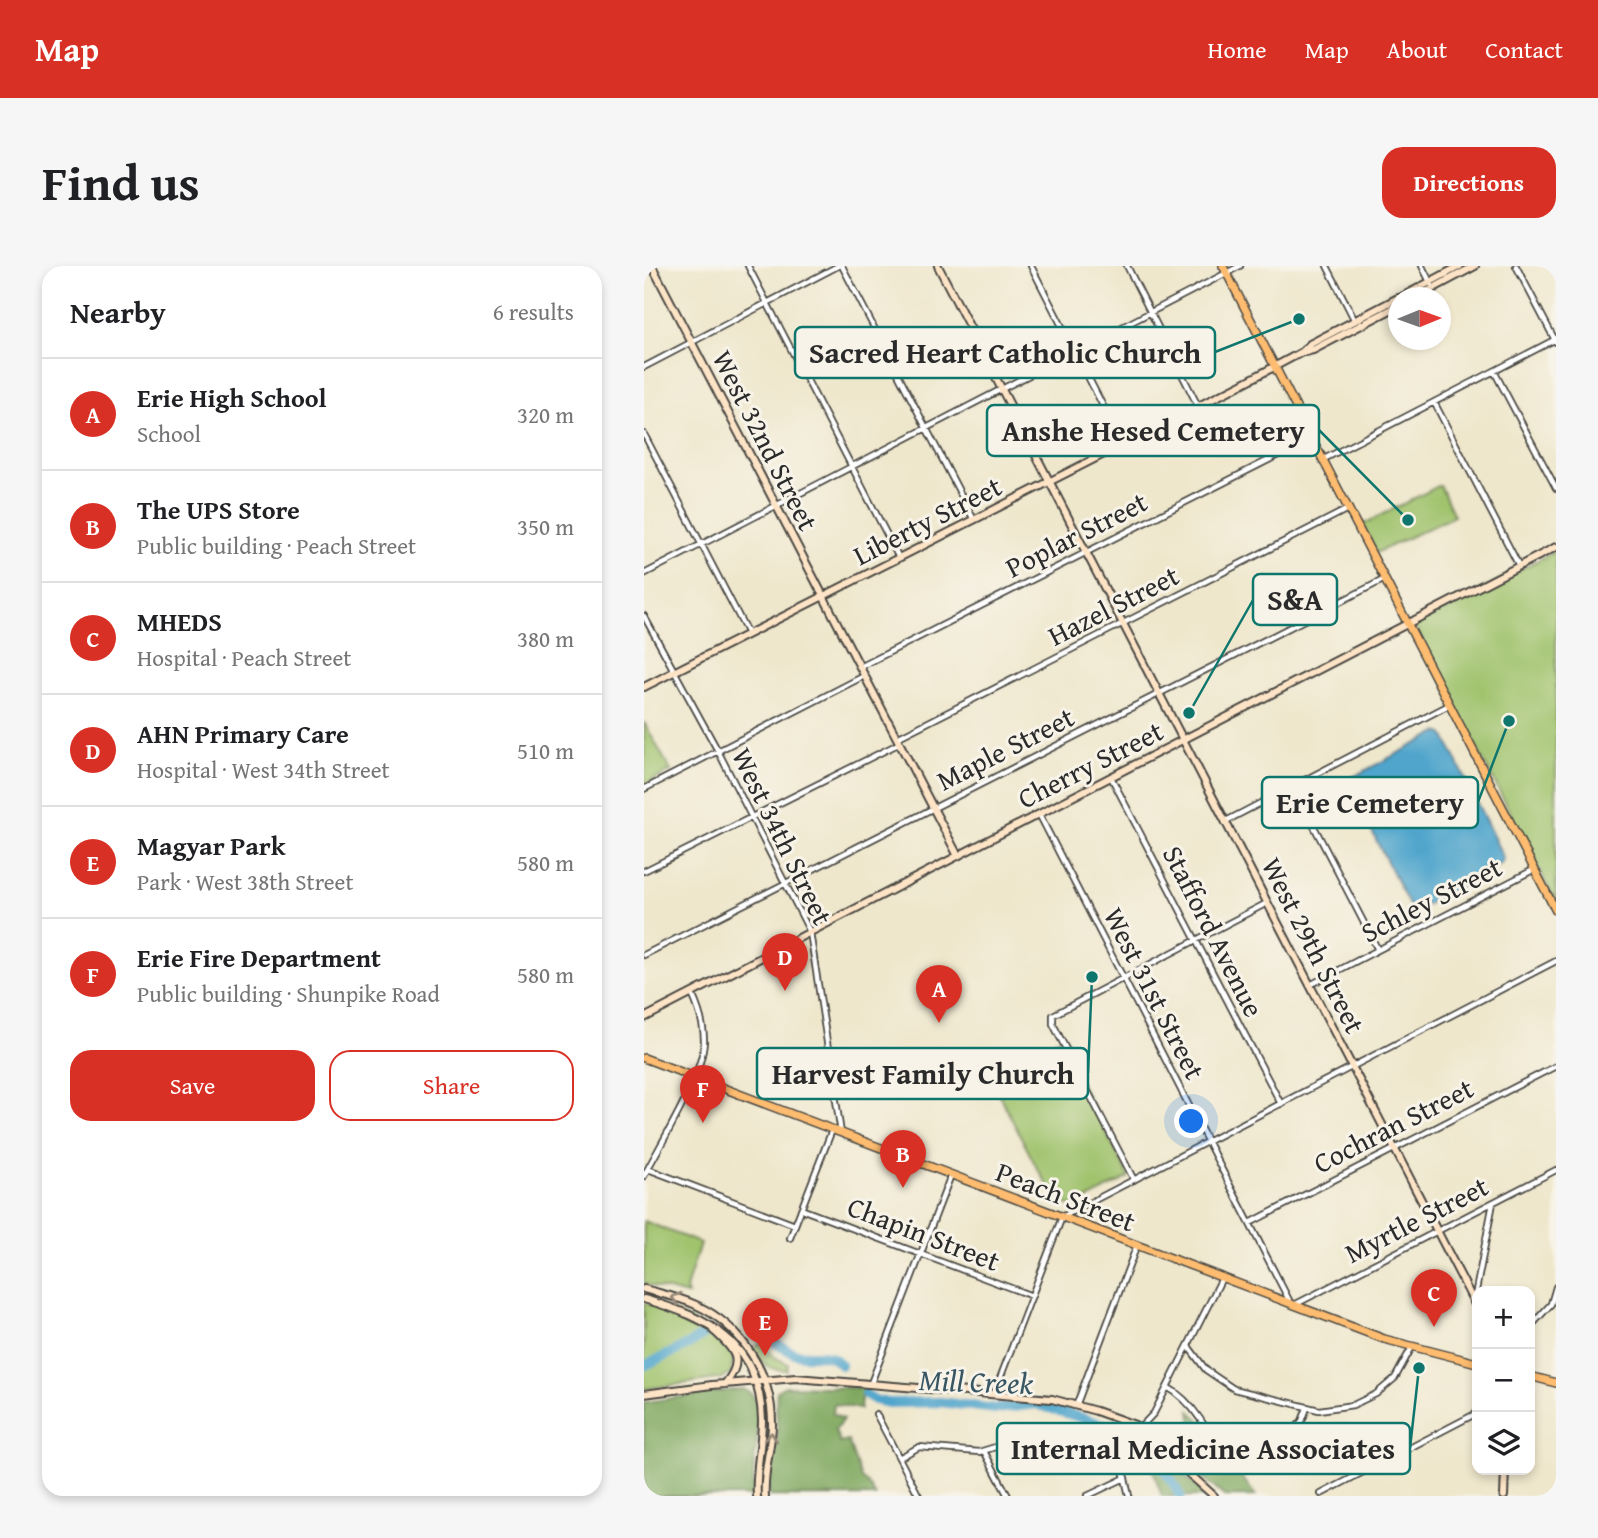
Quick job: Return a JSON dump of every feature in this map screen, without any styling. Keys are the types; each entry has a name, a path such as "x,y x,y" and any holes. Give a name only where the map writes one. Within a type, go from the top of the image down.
{"main road":[{"path":"1225,270 1556,911"},
{"name":"Peach Street","path":"644,1058 1384,1339 1472,1362"},
{"path":"1535,1377 1556,1383"}],"street":[{"name":"West 32nd Street","path":"652,266 958,856"},
{"path":"748,266 899,558"},
{"path":"644,367 840,266 974,520"},
{"name":"West 29th Street","path":"938,266 1472,1297"},
{"path":"1031,266 1123,445"},
{"path":"1127,266 1199,407"},
{"path":"644,574 1075,352 1225,270 1240,266"},
{"path":"1326,266 1356,324"},
{"path":"1422,266 1432,285"},
{"name":"Liberty Street","path":"1429,287 1460,266"},
{"name":"Liberty Street","path":"1427,287 1475,266"},
{"path":"1323,460 1555,340 1517,266"},
{"name":"Liberty Street","path":"1356,324 1388,305"},
{"name":"Liberty Street","path":"644,687 1199,407 1302,352 1310,344 1388,310"},
{"path":"1494,370 1556,488"},
{"path":"1434,402 1519,566"},
{"path":"644,434 748,634"},
{"name":"Poplar Street","path":"860,667 1312,438"},
{"name":"Hazel Street","path":"644,872 1123,623 1349,509"},
{"name":"Cherry Street","path":"644,1017 1556,547"},
{"name":"Maple Street","path":"644,955 1385,579"},
{"name":"West 34th Street","path":"644,615 718,751 810,932 841,1133"},
{"path":"644,789 864,676"},
{"path":"1226,821 1450,705"},
{"name":"Stafford Avenue","path":"1111,777 1281,1104"},
{"path":"1293,786 1378,950"},
{"name":"West 31st Street","path":"1039,814 1293,1304"},
{"name":"Schley Street","path":"1310,985 1535,869"},
{"path":"1134,1180 1052,1018 1055,1013 1268,903"},
{"path":"995,1394 1062,1217 1556,961"},
{"path":"644,1176 694,1078 702,1056 704,1036 692,994"},
{"name":"Cochran Street","path":"1250,1223 1556,1066"},
{"path":"790,1238 832,1130"},
{"path":"648,1169 795,1224"},
{"name":"Myrtle Street","path":"1293,1304 1556,1170"},
{"path":"872,1383 951,1175"},
{"path":"1479,1286 1493,1202"},
{"name":"Chapin Street","path":"801,1209 1032,1296"},
{"path":"1076,1406 1137,1245"},
{"path":"1129,1496 1121,1456 1137,1432 1151,1418 1222,1277"},
{"path":"1535,1322 1551,1304 1556,1287"},
{"path":"644,1289 706,1310 729,1327 750,1351 764,1380 772,1419 765,1472 765,1496"},
{"path":"644,1299 691,1314 723,1332 755,1380 762,1420 756,1472 757,1496"},
{"path":"1188,1346 1206,1370 1242,1392 1307,1408 1336,1409 1368,1399 1395,1378 1412,1346"},
{"path":"725,1384 736,1369 739,1358"},
{"path":"644,1394 755,1380 796,1378 1052,1399 1117,1419 1137,1432 1214,1496"},
{"path":"1167,1387 1202,1421 1226,1468 1292,1432 1303,1420 1307,1408"},
{"path":"876,1414 919,1496"},
{"path":"1321,1494 1472,1416"},
{"path":"899,1458 924,1447 985,1451 1025,1438 1121,1456"},
{"path":"985,1451 1008,1496"},
{"path":"1504,1496 1505,1475"},
{"path":"1087,1496 1125,1478"}],"green space":[{"path":"1440,485 1454,516 1376,553 1362,525"},
{"path":"1556,551 1556,902 1415,627 1417,622"},
{"path":"644,722 671,771 644,785"},
{"path":"1058,1039 1129,1177 1074,1207 1058,1201 1037,1168 989,1075"},
{"path":"644,1221 700,1243 686,1289 688,1295 644,1284"},
{"path":"644,1303 682,1316 716,1338 733,1358 731,1373 723,1378 644,1389"},
{"path":"760,1343 774,1357 788,1364 787,1370 771,1368 763,1363 753,1349"},
{"path":"785,1386 869,1388 861,1397 860,1409 834,1404 833,1414 843,1419 835,1431 840,1443 848,1441 861,1478 875,1496 769,1496 777,1440 777,1391"},
{"path":"740,1389 749,1392 758,1408 753,1471 754,1496 644,1496 644,1402"},
{"path":"1190,1411 1200,1420 1226,1472 1235,1468 1256,1496 1224,1496 1201,1476 1203,1459 1193,1434"},
{"path":"1141,1436 1150,1443 1206,1496 1162,1496"}],"water":[{"path":"1438,732 1444,734 1503,857 1502,863 1417,910 1411,909 1348,784 1351,778"}],"waterway":[{"name":"Mill Creek","path":"754,1333 794,1353 824,1355 841,1365"},
{"name":"Mill Creek","path":"644,1366 705,1334"},
{"name":"Mill Creek","path":"865,1394 888,1403 940,1402 996,1409 1036,1404 1115,1428 1153,1456 1180,1496"}],"place":[{"name":"Sacred Heart Catholic Church","path":"1299,319"},
{"name":"Anshe Hesed Cemetery","path":"1408,520"},
{"name":"S&A","path":"1189,713"},
{"name":"Erie Cemetery","path":"1509,721"},
{"name":"Harvest Family Church","path":"1092,977"},
{"name":"AHN Primary Care","path":"785,991"},
{"name":"Erie High School","path":"939,1023"},
{"name":"Erie Fire Department","path":"703,1123"},
{"name":"The UPS Store","path":"903,1188"},
{"name":"MHEDS","path":"1434,1327"},
{"name":"Magyar Park","path":"765,1356"},
{"name":"Internal Medicine Associates","path":"1419,1368"}]}
